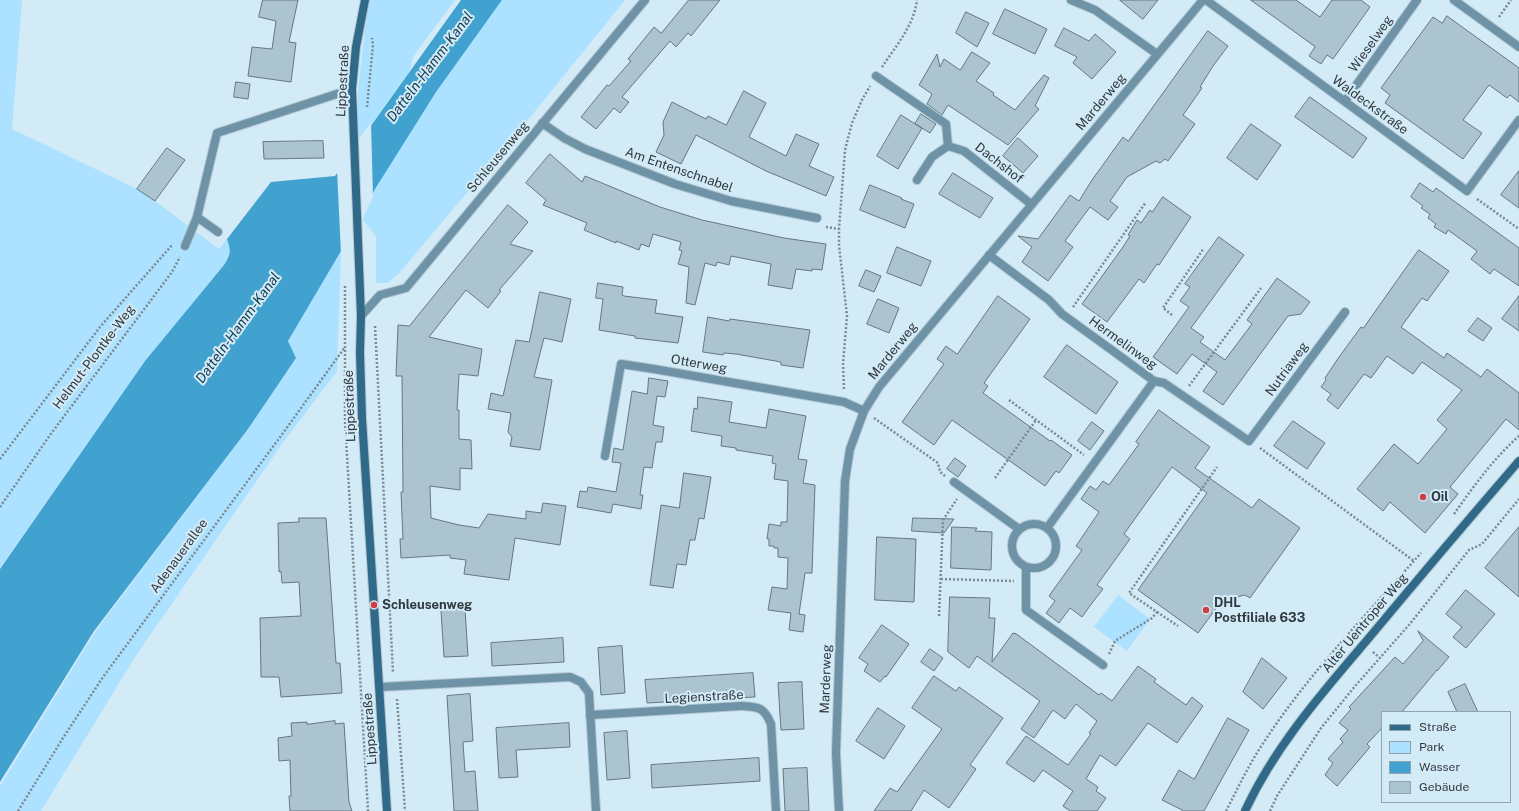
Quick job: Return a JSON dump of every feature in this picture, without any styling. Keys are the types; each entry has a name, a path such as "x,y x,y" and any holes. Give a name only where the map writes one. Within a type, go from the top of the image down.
{"main road":[{"name":"Lippestraße","path":"365,0 356,47 352,89 353,125 361,316 360,353 362,418 388,811"},
{"name":"Alter Uentroper Weg","path":"1245,811 1257,784 1310,708 1519,461"}],"street":[{"name":"Schleusenweg","path":"361,316 380,295 406,288 645,0"},
{"path":"1071,0 1095,10 1157,54"},
{"name":"Marderweg","path":"839,811 836,753 845,481 850,449 864,411 879,387 989,254 1204,0"},
{"name":"Waldeckstraße","path":"1204,0 1467,191"},
{"name":"Wieselweg","path":"1345,102 1416,0"},
{"path":"1454,0 1519,47"},
{"path":"876,76 946,124 948,146 932,157 917,180"},
{"path":"185,246 197,217 217,133 352,89"},
{"path":"1467,191 1519,120"},
{"name":"Am Entenschnabel","path":"542,123 564,138 585,149 675,184 731,201 817,218"},
{"name":"Dachshof","path":"948,146 964,151 1031,204"},
{"path":"197,217 218,232"},
{"name":"Hermelinweg","path":"989,254 1049,300 1066,317 1154,380 1164,383 1249,441"},
{"name":"Nutriaweg","path":"1249,441 1345,312"},
{"name":"Otterweg","path":"605,456 621,364 844,402 864,411"},
{"path":"1047,528 1154,380"},
{"path":"954,482 1019,529"},
{"path":"1028,524 1036,524 1047,528 1055,537 1056,543 1056,552 1050,562 1043,567 1034,569 1026,567 1017,561 1013,554 1012,547 1013,538 1019,529 1028,524"},
{"path":"1026,567 1026,610 1103,665"},
{"path":"380,687 570,677 581,682 589,694 596,811"},
{"name":"Legienstraße","path":"590,715 741,706 760,709 766,713 771,724 776,811"}],"path":[{"path":"844,402 843,364 847,316 839,245 839,229 846,150 854,117 862,100 912,19 916,9 917,0"},
{"path":"1492,27 1511,0"},
{"path":"366,115 373,46 371,30"},
{"path":"1467,191 1519,229"},
{"path":"1066,317 1146,202"},
{"path":"0,459 100,327 174,243"},
{"name":"Helmut-Plontke-Weg","path":"0,507 50,435 172,272 185,246"},
{"path":"1172,315 1163,308 1204,248"},
{"path":"345,283 345,421 368,811"},
{"path":"1182,395 1261,288"},
{"path":"375,326 393,686 398,701 405,811"},
{"name":"Adenauerallee","path":"18,811 103,677 349,341"},
{"path":"1008,400 1094,462"},
{"path":"864,411 938,463 940,472 954,482"},
{"path":"995,478 1036,420"},
{"path":"1454,515 1476,482 1507,447 1519,436"},
{"path":"1260,448 1414,561"},
{"path":"1178,626 1129,593 1218,467"},
{"path":"939,616 943,520 964,489"},
{"path":"1270,811 1277,796 1321,728 1356,685 1409,625 1469,550 1482,544 1519,499"},
{"path":"1226,811 1263,743 1291,704 1328,658 1425,548"},
{"path":"941,579 1026,581"},
{"path":"1103,665 1115,641 1152,618 1157,612"}],"green space":[{"path":"0,0 22,0 12,129 137,189 219,249 227,239 230,250 224,265 145,361 0,568"},
{"path":"369,0 455,0 414,55 409,72 358,143 358,92"},
{"path":"502,0 625,0 519,131 400,272 388,283 376,283 376,237 361,217 392,160 409,133 445,79"},
{"path":"341,250 337,371 282,444 135,657 41,811 0,811 0,786 95,632 248,429 296,358 288,341"},
{"path":"1118,595 1150,619 1127,651 1094,627"}],"water":[{"name":"Datteln-Hamm-Kanal","path":"461,0 502,0 436,92 375,189 361,217 288,341 296,358 248,429 94,631 0,782 0,569 145,361 224,265 230,252 227,239 271,182 335,176"}],"pier":[{"path":"371,122 373,197 363,218 341,254 337,170"}],"building":[{"path":"263,0 298,0 289,42 296,43 291,82 248,76 252,47 272,49 276,21 259,17"},
{"path":"689,0 720,0 691,36 688,33 676,47 670,41 622,97 629,102 620,113 614,108 596,129 581,117 607,85 609,86 631,61 628,59 654,27 661,33"},
{"path":"1120,0 1158,0 1143,19"},
{"path":"1251,0 1296,0 1320,17 1332,0 1361,0 1370,7 1333,59 1327,55 1321,64 1309,56 1315,47"},
{"path":"1005,9 1047,29 1035,54 993,34"},
{"path":"966,12 989,23 977,47 956,33"},
{"path":"1447,16 1519,68 1519,102 1510,95 1507,98 1489,85 1463,120 1482,133 1463,159 1385,103 1390,95 1381,88 1433,17 1442,23"},
{"path":"1064,28 1089,41 1095,34 1116,52 1092,79 1073,63 1077,57 1055,46"},
{"path":"1208,31 1228,46 1213,66 1200,87 1202,88 1183,115 1195,124 1168,161 1165,159 1160,163 1156,161 1127,177 1110,201 1118,207 1108,220 1090,207 1065,241 1073,247 1048,281 1022,262 1032,247 1018,236 1038,239 1070,195 1079,201 1123,137 1128,141"},
{"path":"972,52 990,63 976,81 1015,110 1044,75 1049,78 1035,106 1039,109 1008,145 948,105 942,115 927,104 932,94 919,85 937,54 940,67 944,59 960,70"},
{"path":"236,82 250,84 248,99 234,97"},
{"path":"744,91 766,103 749,137 786,156 796,134 819,144 809,166 834,177 826,196 766,171 696,135 681,164 656,152 664,135 663,122 672,102 706,119 708,116 726,125"},
{"path":"1310,97 1367,138 1353,158 1295,117"},
{"path":"921,114 936,124 930,133 915,124"},
{"path":"901,115 922,128 898,169 877,156"},
{"path":"1251,124 1281,145 1257,180 1227,158"},
{"path":"1018,138 1038,156 1023,173 1003,156"},
{"path":"323,141 324,158 264,159 263,142"},
{"path":"167,148 185,160 155,201 137,189"},
{"path":"550,154 582,182 585,176 660,207 702,220 784,238 826,244 822,270 812,269 812,271 796,269 792,289 768,285 771,264 731,256 729,265 717,262 716,266 705,263 695,305 686,303 689,267 678,264 682,251 679,250 681,242 653,234 649,247 641,244 639,250 616,241 616,243 584,230 587,223 543,205 546,200 526,183"},
{"path":"1519,171 1519,208 1501,195"},
{"path":"953,173 993,198 980,218 939,194"},
{"path":"1420,183 1433,192 1436,188 1519,248 1519,286 1494,269 1490,274 1471,259 1477,251 1448,230 1446,234 1434,227 1436,224 1428,218 1430,214 1421,208 1423,206 1411,197"},
{"path":"870,185 914,204 905,228 860,210"},
{"path":"1163,197 1191,217 1159,265 1157,264 1144,283 1139,279 1107,322 1082,304 1123,247 1137,220 1141,223 1150,210 1152,212"},
{"path":"508,205 528,222 510,244 533,251 499,290 501,291 488,308 466,290 429,337 482,349 478,376 459,374 457,410 459,410 459,439 471,440 472,469 460,468 460,490 430,486 431,518 479,528 488,514 526,519 526,511 541,513 543,503 566,506 560,545 515,538 509,580 464,574 466,560 450,558 450,555 401,558 400,539 403,539 401,492 403,492 402,376 396,376 398,325 409,326"},
{"path":"1219,237 1244,255 1191,328 1204,337 1200,342 1225,360 1252,324 1247,320 1277,278 1310,302 1301,314 1288,316 1223,405 1203,391 1217,372 1192,354 1177,374 1153,357 1189,307 1180,301 1190,287 1185,284"},
{"path":"897,247 931,261 921,286 887,273"},
{"path":"1419,250 1449,271 1427,301 1422,298 1401,327 1444,358 1447,353 1481,377 1487,369 1519,393 1519,430 1506,419 1450,487 1458,494 1425,533 1390,502 1383,511 1357,489 1394,444 1418,464 1447,429 1437,420 1462,390 1422,362 1413,374 1387,356 1371,378 1364,374 1338,409 1327,400 1331,394 1321,387 1326,380 1325,378 1339,357 1361,327 1363,328"},
{"path":"866,270 881,276 874,292 859,286"},
{"path":"598,283 623,287 622,295 624,296 657,300 655,313 683,317 678,343 635,338 635,336 599,330 603,299 596,298"},
{"path":"540,292 571,299 562,342 544,338 534,377 552,380 540,450 510,446 512,437 508,432 511,413 488,409 491,393 503,396 516,340 529,342"},
{"path":"998,296 1030,319 984,383 988,386 983,393 1072,455 1059,473 1056,471 1045,486 952,420 934,445 902,422 944,364 937,359 946,346 957,354"},
{"path":"1519,296 1519,331 1502,319"},
{"path":"878,299 899,308 889,333 867,324"},
{"path":"708,317 729,321 730,319 810,330 803,368 781,365 781,362 736,354 724,353 723,355 703,352"},
{"path":"1478,318 1492,328 1483,341 1468,331"},
{"path":"1067,345 1118,382 1096,414 1044,377"},
{"path":"649,378 668,381 665,397 657,396 653,425 664,427 662,442 656,442 652,468 644,467 640,495 643,495 641,509 613,504 611,513 577,507 580,491 587,492 588,487 616,492 621,463 612,462 614,448 623,450 632,391 647,394"},
{"path":"698,397 732,402 729,422 766,428 769,409 806,416 798,459 807,460 803,483 815,485 812,573 805,573 799,614 805,615 803,632 789,630 791,613 768,610 772,587 787,589 788,558 778,557 778,548 769,546 769,539 767,539 769,524 781,526 781,522 787,522 788,481 774,479 776,464 772,463 773,456 721,446 722,436 691,431 694,408 697,409"},
{"path":"1159,410 1210,447 1195,468 1252,508 1259,499 1300,528 1250,598 1245,595 1232,598 1229,603 1223,599 1198,633 1138,590 1207,493 1172,467 1124,534 1130,539 1097,585 1103,589 1082,617 1070,608 1059,623 1046,613 1055,601 1049,596 1082,550 1076,546 1099,512 1081,499 1090,486 1096,490 1103,481 1109,485 1139,444 1136,442"},
{"path":"1293,421 1325,443 1307,469 1274,446"},
{"path":"1092,422 1104,431 1090,450 1078,441"},
{"path":"955,458 966,466 958,477 947,469"},
{"path":"684,473 711,477 704,519 699,518 695,540 690,540 686,565 677,564 673,588 650,585 661,505 679,508"},
{"path":"299,518 326,518 336,663 340,663 342,693 281,697 279,677 261,677 260,618 301,616 299,582 282,583 281,571 279,572 278,523 299,522"},
{"path":"913,518 954,519 944,533 912,531"},
{"path":"952,527 977,528 975,531 992,532 991,570 951,568"},
{"path":"1519,527 1519,597 1485,568"},
{"path":"877,537 916,539 914,602 875,600"},
{"path":"1466,590 1495,614 1466,648 1453,637 1462,627 1446,614"},
{"path":"950,597 990,598 989,618 995,618 992,662 1013,633 1015,633 1099,695 1101,693 1112,701 1138,666 1156,679 1154,682 1186,705 1192,697 1203,706 1177,743 1148,723 1116,766 1100,755 1086,779 1098,787 1096,791 1106,798 1097,811 1070,811 1063,806 1073,791 1043,770 1034,782 1006,763 1026,736 1068,765 1091,734 1089,733 1097,721 1076,704 1065,719 1053,710 1034,738 1021,729 1040,701 977,656 969,668 948,652"},
{"path":"465,609 468,656 444,657 441,611"},
{"path":"882,625 909,644 886,677 885,676 880,682 864,671 868,664 859,658"},
{"path":"1418,631 1449,657 1403,711 1381,711 1381,729 1367,744 1370,747 1337,786 1325,775 1333,763 1328,759 1343,742 1340,739 1348,730 1339,723 1351,709 1349,707 1395,657 1403,664 1423,641"},
{"path":"563,638 564,662 492,666 491,643"},
{"path":"622,646 625,693 601,695 598,648"},
{"path":"930,649 943,658 934,671 921,662"},
{"path":"1262,658 1287,678 1263,709 1243,692"},
{"path":"753,673 755,697 647,703 645,680"},
{"path":"934,676 956,691 959,687 1003,718 970,765 976,769 949,808 924,790 911,811 874,811 890,788 897,792 942,729 912,708"},
{"path":"802,682 804,729 781,730 778,683"},
{"path":"1465,684 1478,711 1457,711 1448,692"},
{"path":"470,694 473,741 463,742 465,772 475,771 478,811 454,811 447,696"},
{"path":"878,708 905,726 884,759 856,741"},
{"path":"1228,718 1249,730 1204,811 1184,811 1162,800 1179,770 1194,779"},
{"path":"335,721 335,724 344,723 349,802 352,811 290,811 290,760 279,761 278,738 292,736 291,723 307,722 307,724"},
{"path":"569,723 570,747 516,750 518,777 499,778 496,728"},
{"path":"627,731 630,778 607,780 604,733"},
{"path":"759,758 760,781 652,788 651,765"},
{"path":"807,768 809,811 785,811 783,769"}],"place":[{"name":"Oil","path":"1423,497"},
{"name":"Schleusenweg","path":"374,605"},
{"name":"DHL Postfiliale 633","path":"1206,610"}]}
